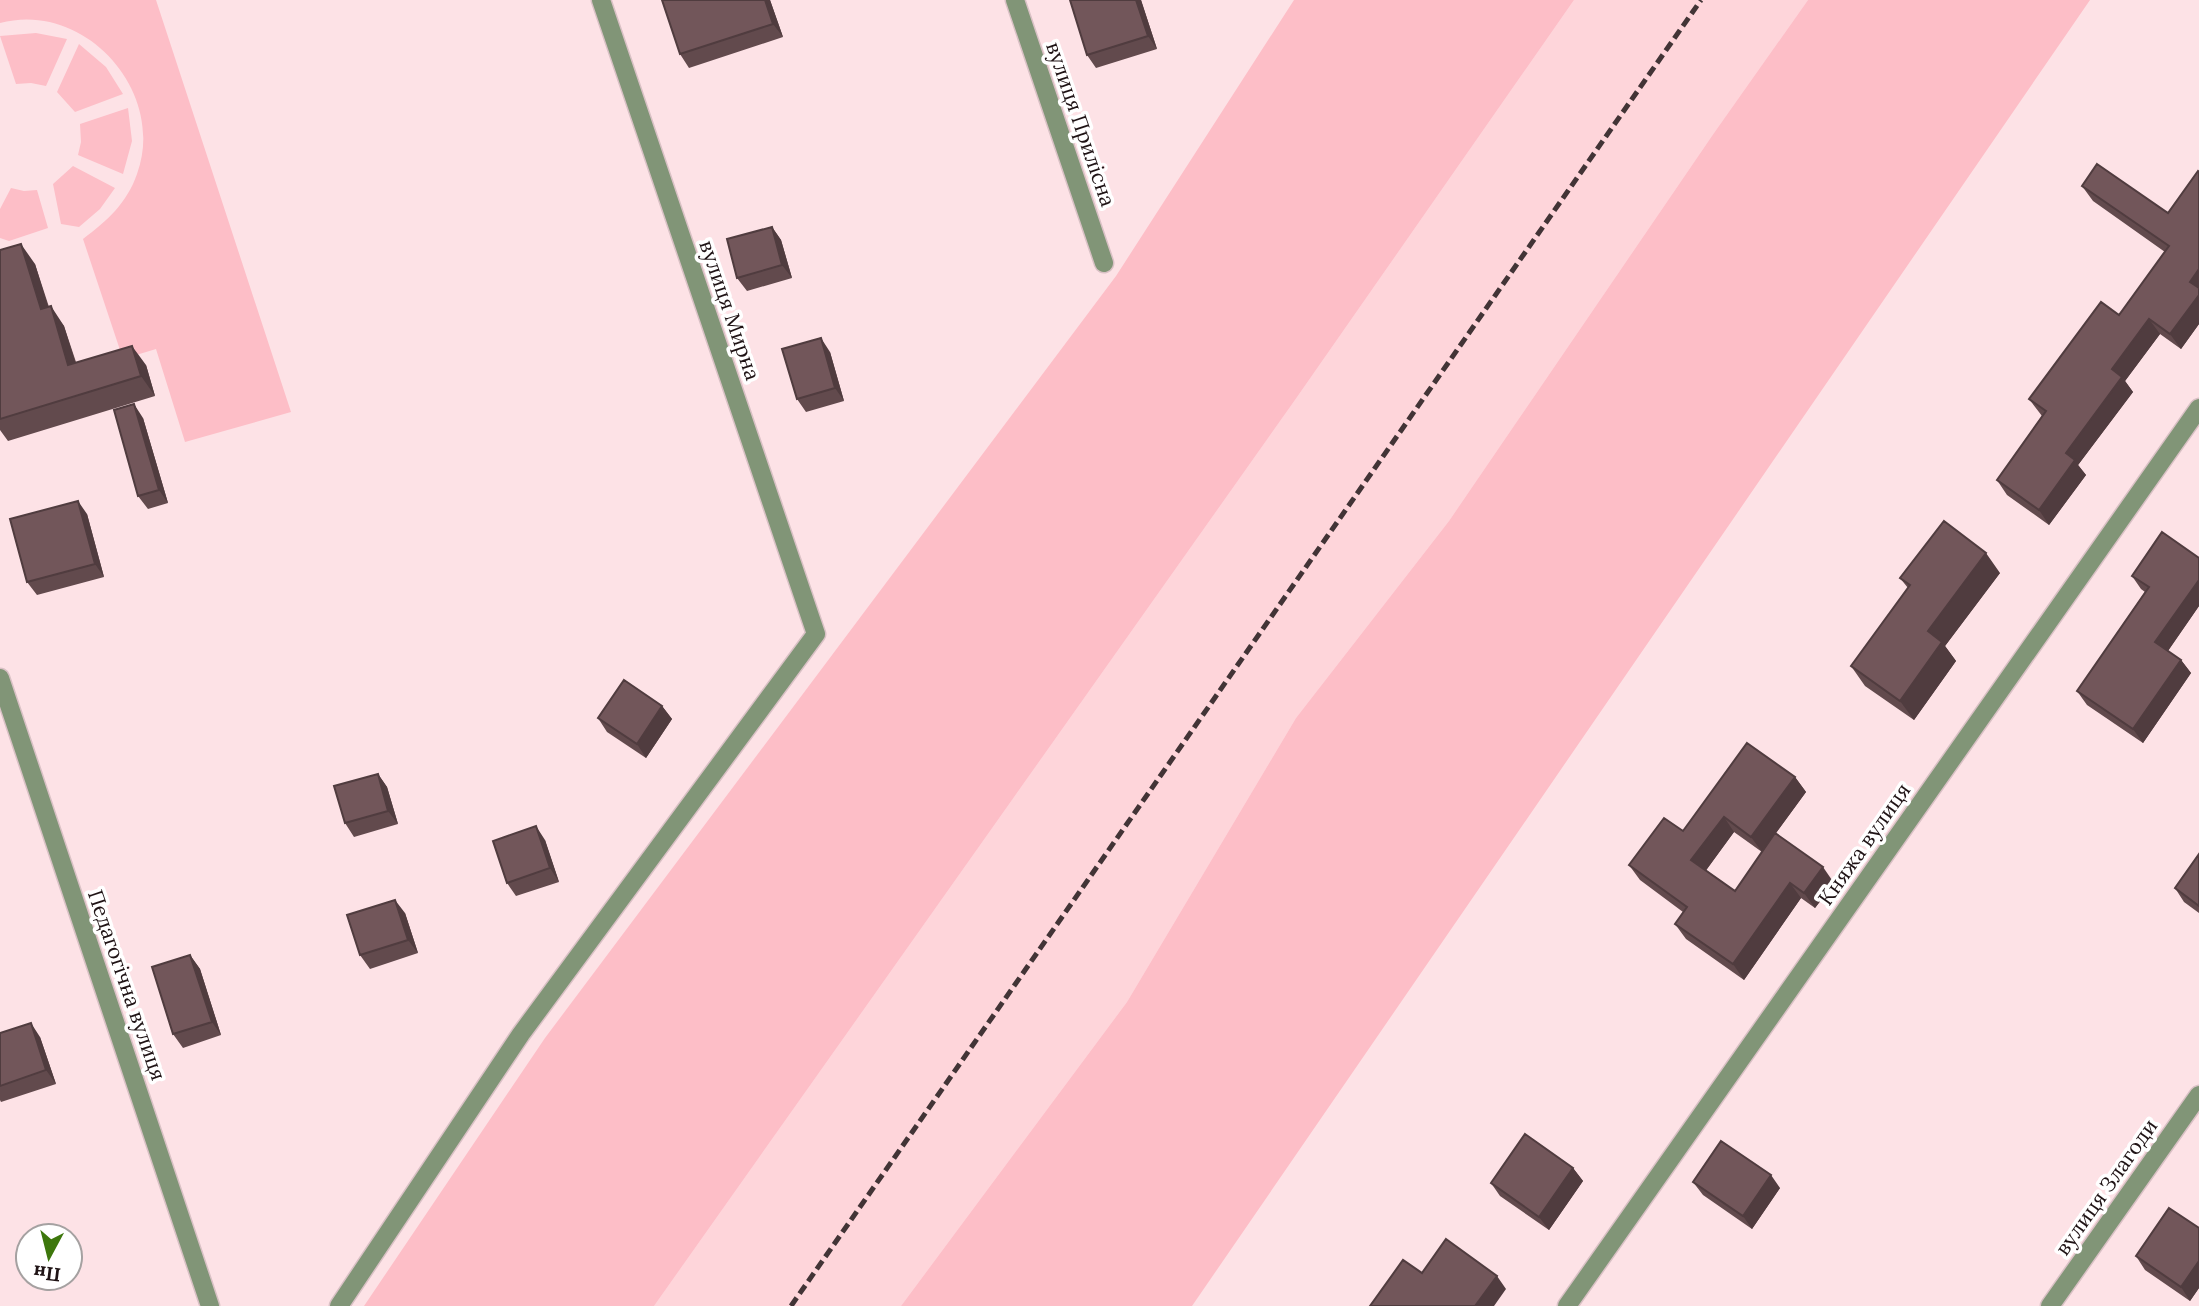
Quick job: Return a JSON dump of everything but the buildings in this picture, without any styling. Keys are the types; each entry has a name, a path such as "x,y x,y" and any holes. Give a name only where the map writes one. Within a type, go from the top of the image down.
{"street":[{"name":"вулиця Мирна","path":"339,1306 521,1034 816,634 601,0"},
{"name":"вулиця Прилісна","path":"1015,0 1104,263"},
{"name":"Княжа вулиця","path":"1567,1306 2199,408"},
{"name":"Педагогічна вулиця","path":"0,678 211,1306"},
{"name":"вулиця Злагоди","path":"2050,1306 2199,1095"}],"shaded area":[{"path":"0,0 156,0 291,412 185,442 156,349 123,359 83,239 115,211 133,184 143,143 140,113 129,84 112,59 89,39 61,25 32,20 0,23"},
{"path":"1294,0 1574,0 1295,400 654,1306 364,1306 545,1038 1116,276"},
{"path":"1574,0 1808,0 1449,521 1296,718 1127,1002 901,1306 654,1306 1295,400"},
{"path":"1808,0 2090,0 1192,1306 901,1306 1127,1002 1296,718 1449,521"},
{"path":"36,33 67,39 46,86 16,84 0,36"},
{"path":"79,44 106,67 123,94 75,112 57,92"},
{"path":"128,108 132,141 123,174 78,155 81,142 80,124"},
{"path":"73,166 115,188 100,209 79,227 61,224 53,184"},
{"path":"11,188 37,190 48,228 9,241 0,238 0,209"}],"railway":[{"path":"791,1306 1701,0"}]}
